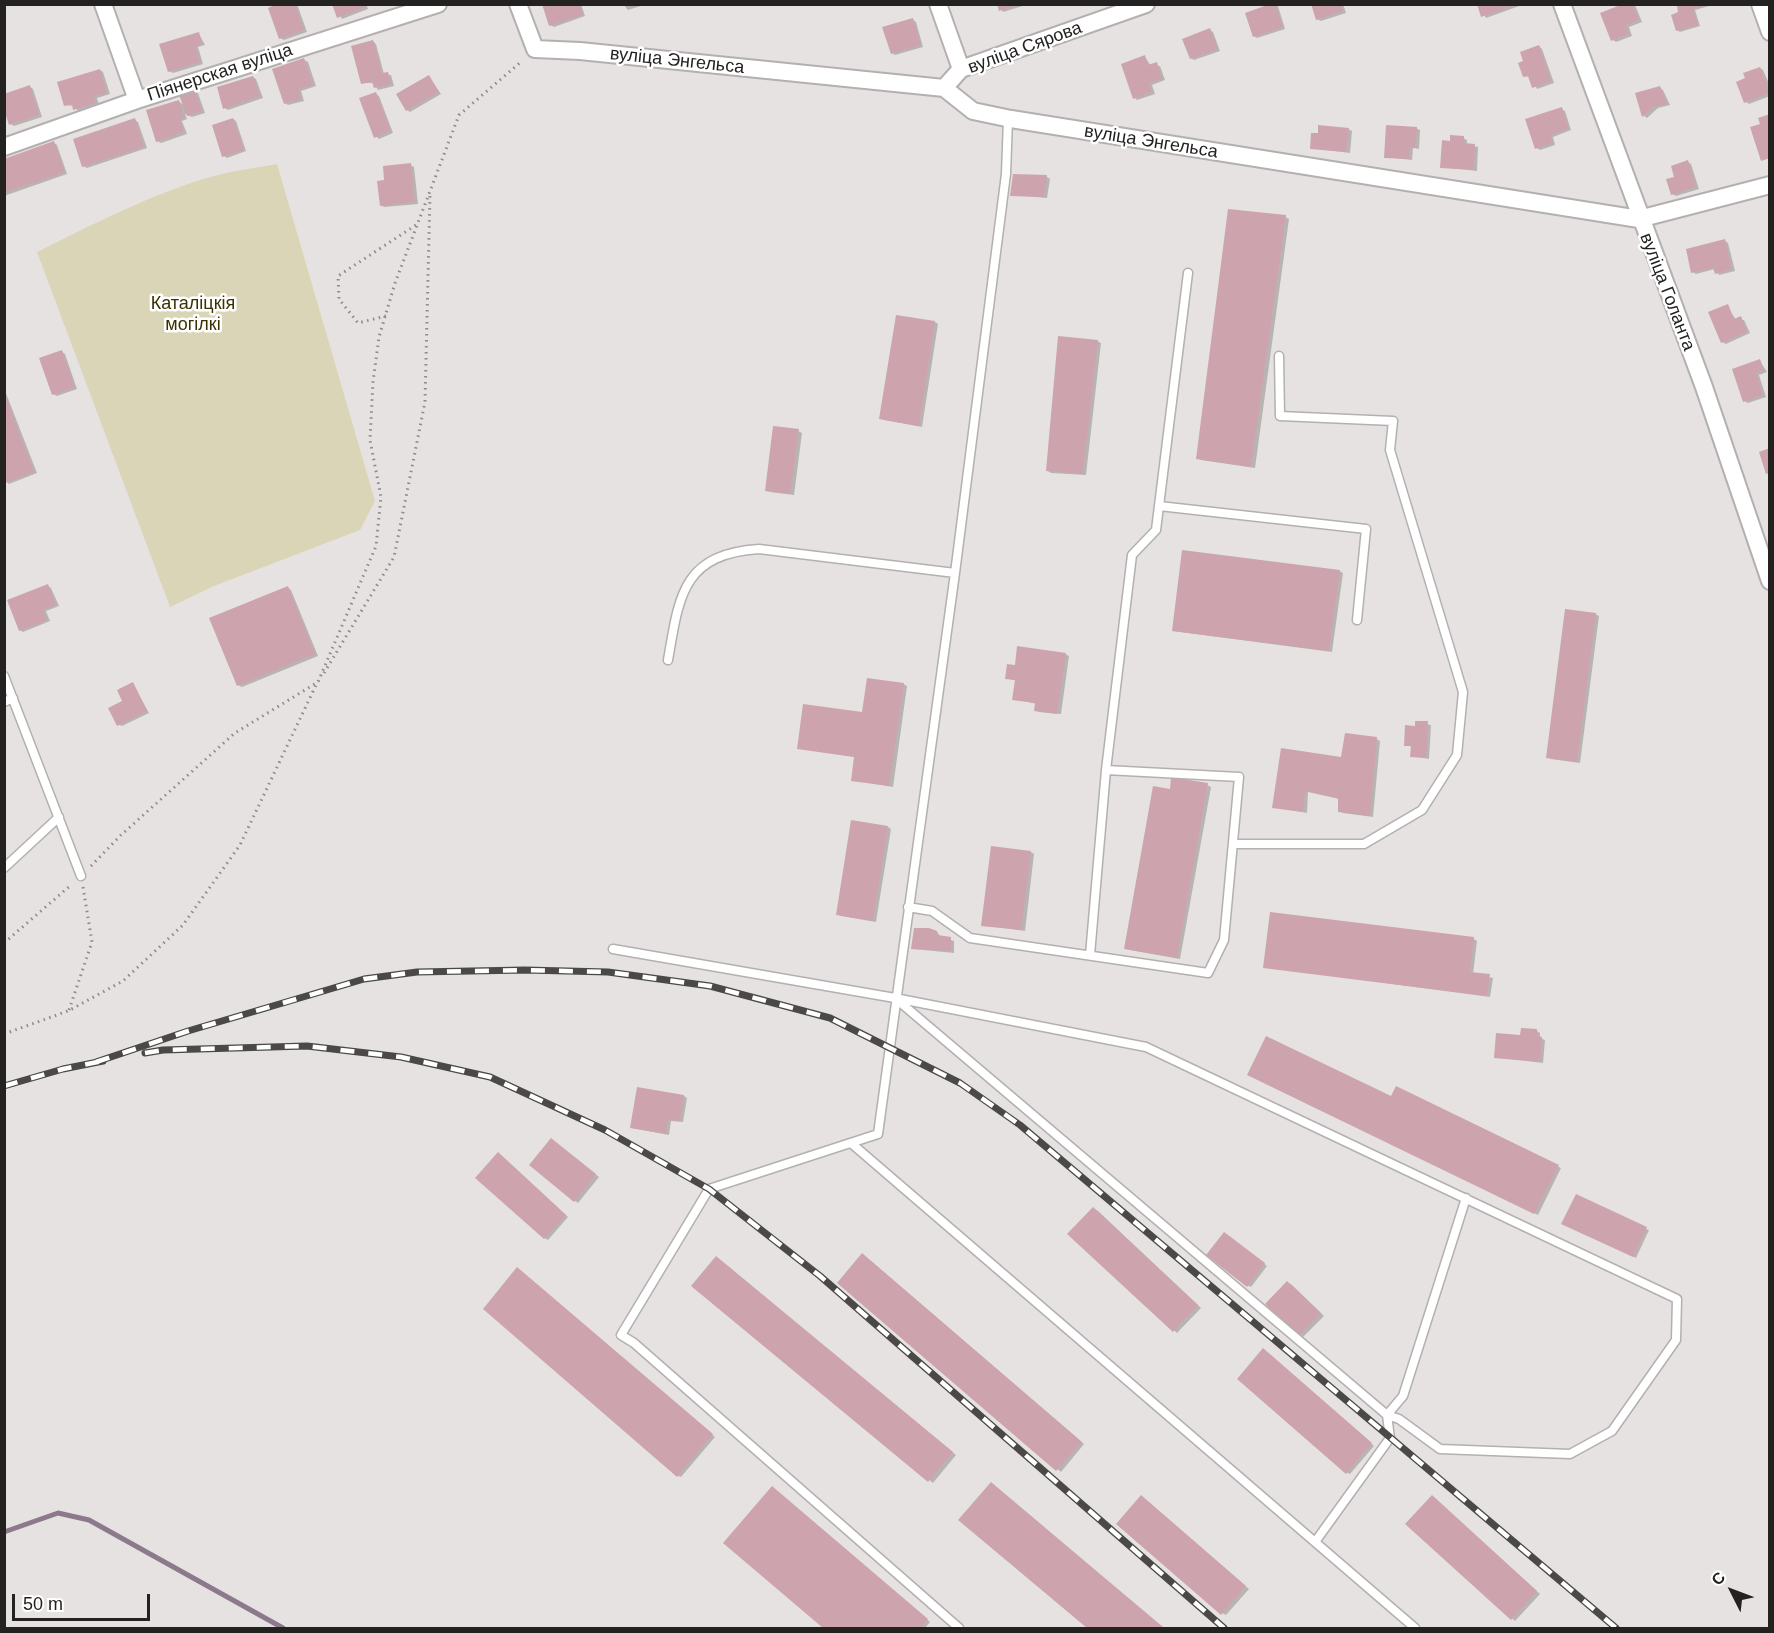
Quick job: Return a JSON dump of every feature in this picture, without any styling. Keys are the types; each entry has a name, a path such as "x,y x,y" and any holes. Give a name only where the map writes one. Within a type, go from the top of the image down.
{"street":[{"path":"103,4 137,100"},
{"name":"Піянерская вуліца","path":"4,147 137,100 438,4"},
{"path":"518,4 535,49"},
{"path":"938,4 961,69"},
{"name":"вуліца Сярова","path":"944,88 961,69 1146,4"},
{"name":"вуліца Голанта","path":"1562,4 1639,219 1704,387 1770,580"},
{"path":"1760,4 1770,32"},
{"name":"вуліца Энгельса","path":"535,49 580,51 944,88 973,111 1008,119 1639,219 1770,184"}],"lane":[{"path":"959,1629 643,1351 621,1335 710,1189 878,1134 955,573 1006,174 1008,119"},
{"path":"1090,955 1106,770 1132,555 1156,530 1188,273"},
{"path":"1233,844 1364,844 1422,810 1457,755 1462,692 1390,450 1393,421 1280,416 1279,356"},
{"path":"1159,506 1366,529 1357,620"},
{"path":"668,660 678,603 689,578 710,563 737,550 759,549 955,573"},
{"path":"4,676 9,700 81,876"},
{"path":"908,907 932,911 970,938 1208,973 1224,940 1239,777 1106,770"},
{"path":"4,868 59,818"},
{"path":"613,949 895,998 1146,1047 1677,1299 1676,1340 1612,1431 1570,1454 1440,1449 1399,1419 1387,1415 895,998"},
{"path":"851,1143 1415,1629"},
{"path":"1315,1542 1390,1438 1387,1415 1403,1396 1466,1198"}],"path":[{"path":"4,1034 68,1011 123,981 183,925 240,845 318,682 376,546 381,497 370,440 373,382 379,337 430,190 459,115 535,49"},
{"path":"4,943 81,876 121,835 235,733 318,682 394,557 426,402 430,190"},
{"path":"386,316 358,322 339,299 338,276 418,224"},
{"path":"68,1011 92,942 81,876"}],"green space":[{"name":"Каталіцкія могілкі","path":"277,164 375,501 360,530 214,586 170,607 37,252 165,192 226,173"}],"building":[{"path":"277,4 295,4 304,30 279,39 268,8"},
{"path":"332,4 364,4 365,7 337,18"},
{"path":"542,4 579,4 583,15 549,26"},
{"path":"997,4 1017,4 1017,5 999,11"},
{"path":"1275,4 1283,27 1253,37 1245,13"},
{"path":"1311,4 1341,4 1343,11 1316,20"},
{"path":"1477,4 1516,4 1516,5 1481,17"},
{"path":"1623,4 1633,4 1639,20 1626,25 1629,34 1611,41 1600,13"},
{"path":"1705,5 1693,9 1698,25 1676,31 1671,15 1678,12 1677,6"},
{"path":"913,18 921,45 891,54 882,27"},
{"path":"1210,28 1218,49 1190,59 1182,39"},
{"path":"199,32 202,44 195,46 200,62 168,72 159,44"},
{"path":"373,40 382,73 388,72 391,84 374,88 372,82 361,84 351,46"},
{"path":"1539,45 1551,81 1532,88 1528,76 1523,77 1518,63 1523,61 1520,52"},
{"path":"1145,55 1148,65 1157,62 1162,79 1149,83 1152,92 1133,99 1121,64"},
{"path":"304,58 313,85 299,89 301,99 284,104 272,69"},
{"path":"1760,67 1770,93 1744,103 1736,82 1745,78 1743,73"},
{"path":"100,69 107,93 94,96 96,103 73,110 72,104 64,106 57,82"},
{"path":"429,75 439,92 406,111 396,94"},
{"path":"253,76 260,96 223,109 217,87"},
{"path":"30,85 39,115 9,125 4,110 4,94"},
{"path":"1660,86 1667,104 1654,107 1642,117 1635,93"},
{"path":"194,89 202,111 187,116 179,95"},
{"path":"376,92 391,131 374,138 359,98"},
{"path":"179,100 184,118 180,119 184,132 156,142 146,110"},
{"path":"1562,107 1569,129 1550,135 1553,143 1535,149 1525,119"},
{"path":"1770,114 1770,158 1761,161 1750,127 1760,124 1758,118"},
{"path":"135,118 144,147 82,167 73,139"},
{"path":"233,118 244,150 222,157 212,125"},
{"path":"1318,125 1349,128 1346,152 1310,149 1311,133 1318,133"},
{"path":"1386,125 1417,127 1415,148 1410,147 1409,159 1384,158"},
{"path":"1450,135 1464,136 1464,143 1475,144 1474,170 1440,168 1442,140 1450,141"},
{"path":"54,141 65,172 4,193 4,159"},
{"path":"1688,160 1696,187 1671,195 1666,179 1674,177 1671,166"},
{"path":"411,163 415,202 380,206 377,181 384,180 383,166"},
{"path":"1013,174 1047,175 1044,197 1010,196"},
{"path":"1228,209 1286,215 1251,467 1196,459"},
{"path":"1725,239 1732,269 1715,274 1713,268 1691,273 1686,249"},
{"path":"1728,304 1734,319 1741,316 1747,332 1721,343 1708,312"},
{"path":"896,315 935,321 919,426 879,419"},
{"path":"1058,336 1098,340 1083,474 1046,471"},
{"path":"62,350 75,388 52,395 39,358"},
{"path":"1760,359 1764,370 1756,373 1763,395 1743,402 1732,369"},
{"path":"5,394 34,472 5,483"},
{"path":"773,426 799,429 790,494 765,491"},
{"path":"1770,448 1770,473 1766,474 1759,452"},
{"path":"1182,550 1340,570 1329,651 1172,631"},
{"path":"48,584 56,605 43,610 47,620 19,631 7,600"},
{"path":"288,586 315,654 237,686 209,618"},
{"path":"1565,609 1596,613 1577,762 1546,758"},
{"path":"1017,646 1066,653 1057,714 1034,711 1035,703 1012,700 1015,680 1005,679 1007,664 1015,665"},
{"path":"867,678 904,683 889,786 851,781 854,757 797,749 803,704 862,712"},
{"path":"133,682 147,711 117,726 108,708 122,701 117,690"},
{"path":"1415,721 1428,721 1426,758 1410,757 1411,746 1404,746 1405,725 1415,726"},
{"path":"1345,733 1377,737 1370,816 1338,812 1338,798 1305,791 1303,812 1272,808 1281,748 1341,757"},
{"path":"1171,777 1208,783 1177,958 1124,949 1153,786 1170,789"},
{"path":"851,820 888,826 873,921 836,915"},
{"path":"991,846 1031,851 1021,930 981,926"},
{"path":"1270,912 1474,937 1470,972 1490,974 1487,996 1263,968"},
{"path":"914,928 929,928 937,931 938,935 951,937 951,951 911,949"},
{"path":"1521,1028 1537,1029 1537,1036 1542,1037 1540,1062 1494,1058 1496,1033 1520,1035"},
{"path":"1266,1036 1391,1096 1396,1086 1559,1165 1534,1214 1247,1075"},
{"path":"637,1087 684,1095 680,1121 668,1120 666,1134 630,1128"},
{"path":"551,1138 596,1174 574,1202 529,1165"},
{"path":"498,1152 566,1215 544,1239 475,1178"},
{"path":"1576,1194 1647,1227 1633,1257 1561,1224"},
{"path":"1093,1207 1198,1305 1173,1332 1067,1234"},
{"path":"1224,1232 1265,1263 1247,1287 1206,1255"},
{"path":"862,1253 1082,1442 1056,1471 837,1283"},
{"path":"716,1256 953,1452 928,1482 691,1286"},
{"path":"517,1267 713,1434 677,1477 483,1309"},
{"path":"1287,1281 1321,1313 1299,1336 1265,1304"},
{"path":"1263,1348 1372,1443 1346,1474 1237,1379"},
{"path":"991,1482 1164,1628 1087,1628 958,1520"},
{"path":"772,1486 928,1619 920,1628 823,1628 723,1543"},
{"path":"1141,1495 1246,1586 1221,1615 1116,1524"},
{"path":"1432,1495 1537,1591 1511,1620 1405,1524"}],"waterway":[{"path":"4,1532 58,1513 89,1520 283,1628"}],"railway":[{"path":"96,1062 188,1031 364,979 417,972 525,970 608,972 710,986 830,1018 960,1083 1020,1125 1616,1628"},
{"path":"145,1053 163,1050 307,1046 401,1057 490,1077 605,1130 709,1189 820,1276 1224,1628"},
{"path":"4,1086 63,1069 103,1061"}]}
